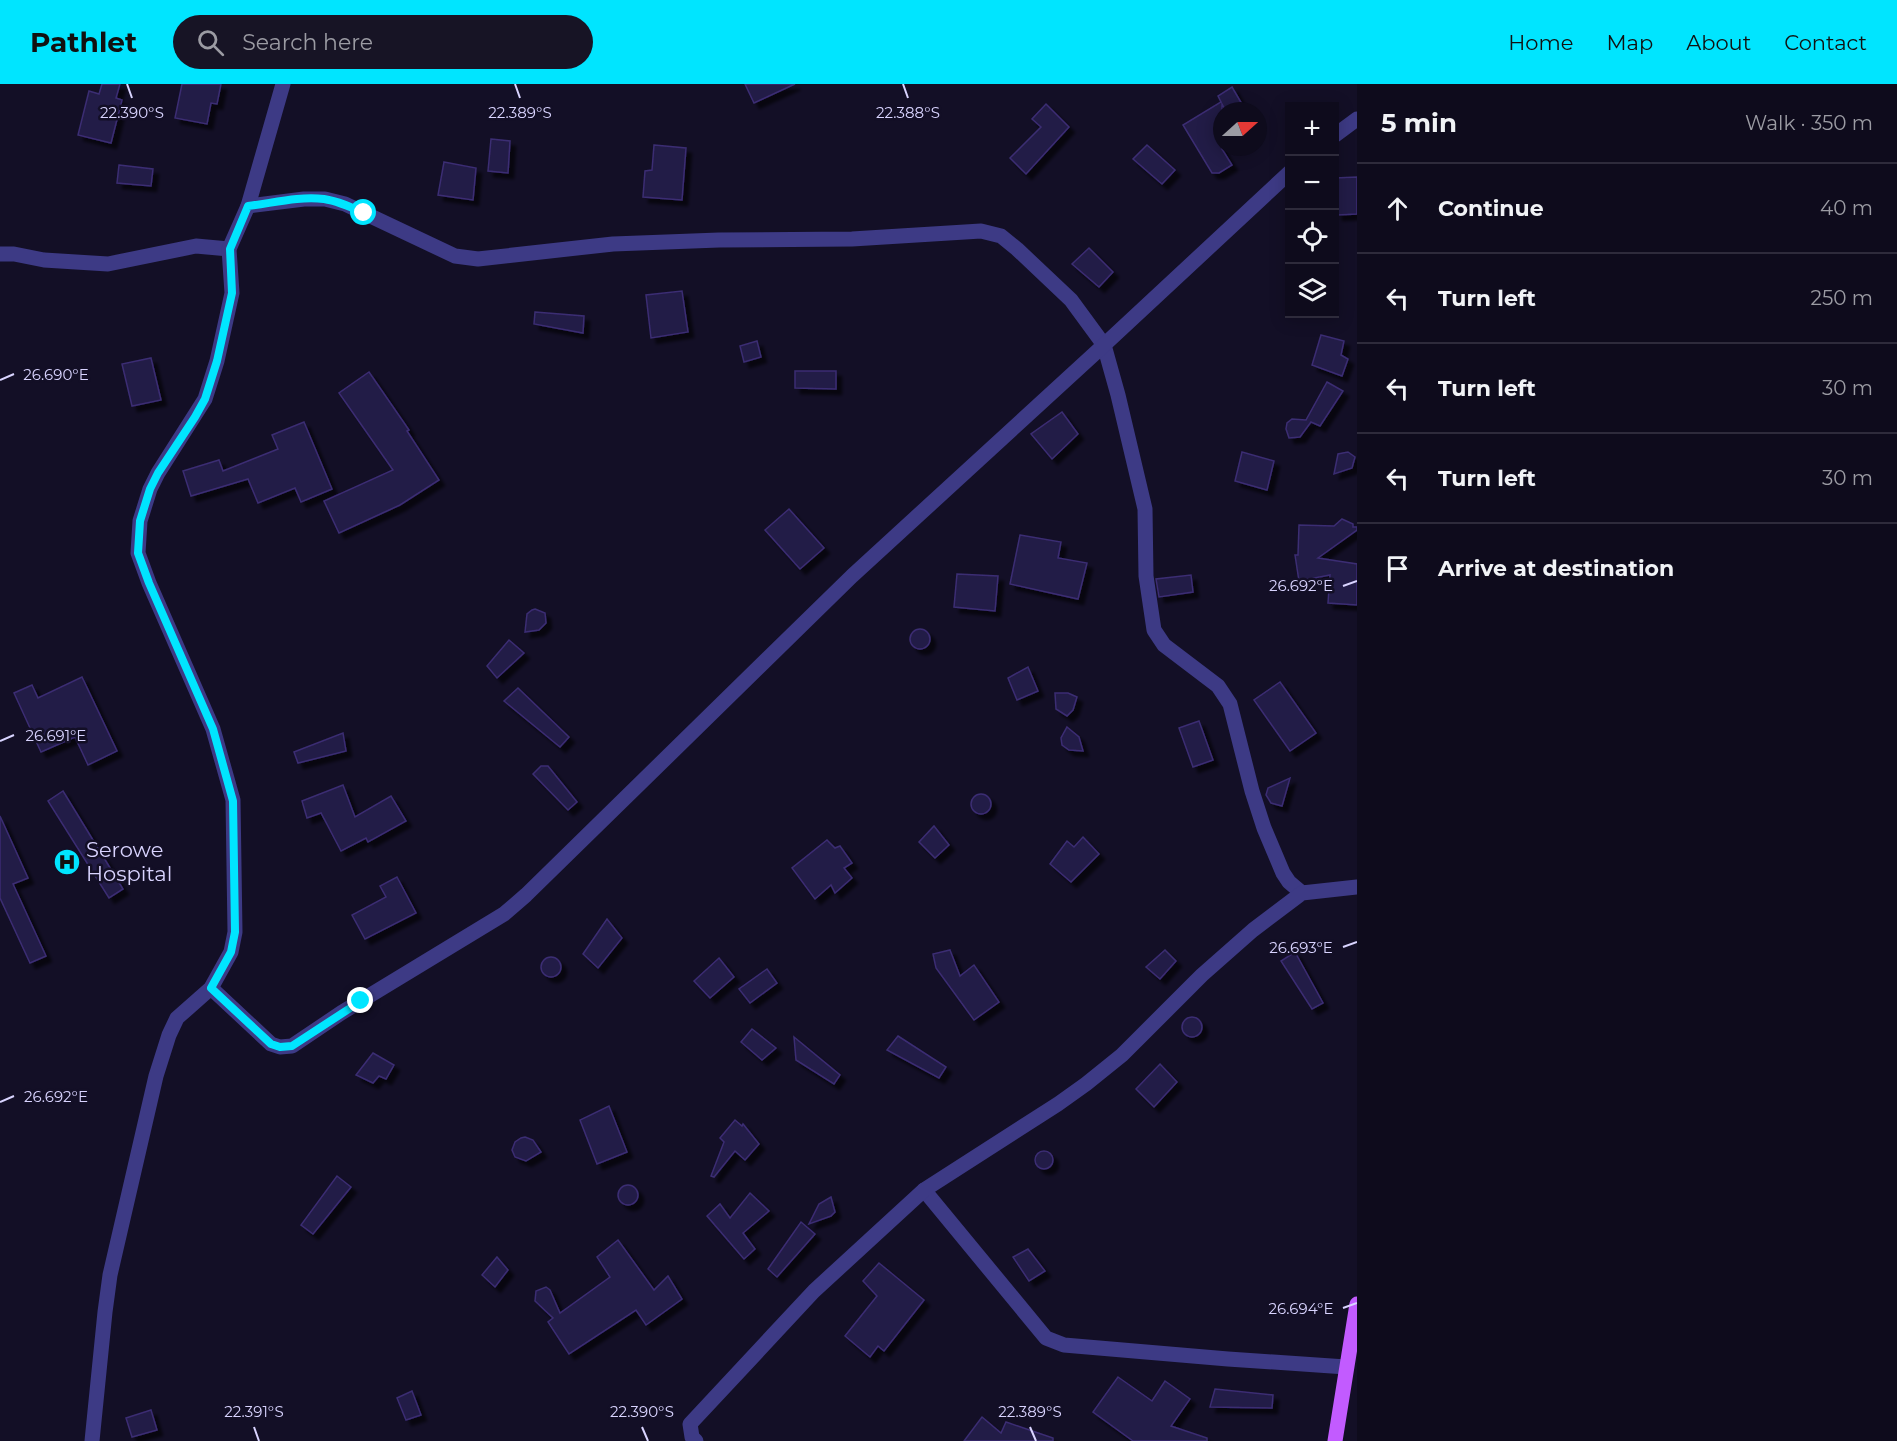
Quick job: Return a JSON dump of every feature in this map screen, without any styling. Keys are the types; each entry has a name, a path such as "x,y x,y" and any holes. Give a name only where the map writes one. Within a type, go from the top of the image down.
{"main road":[{"path":"1335,1441 1357,1304"}],"street":[{"path":"92,1441 110,1275 156,1076 177,1018 211,988 231,952 235,932 233,801 213,729 138,553 140,521 150,489 158,473 205,399 214,371 232,293 230,249 248,206 283,84"},
{"path":"1339,133 1357,119"},
{"path":"211,988 271,1044 280,1047 292,1046 341,1013 504,914 852,576 1285,177"},
{"path":"248,206 304,199 325,199 345,204 455,256 478,259 613,244 852,239 981,231 1001,236 1071,300 1104,345 1145,509 1146,576 1154,630 1164,645 1218,686 1230,704 1251,791 1264,828 1283,873 1289,882 1302,893"},
{"path":"0,254 14,254 44,260 108,264 196,246 230,249"},
{"path":"696,1441 692,1437 690,1424 710,1401 814,1291 924,1190 1086,1084 1122,1055 1202,975 1302,893 1357,887"},
{"path":"924,1190 1046,1338 1064,1345 1228,1359 1347,1366"}],"building":[{"path":"102,84 120,84 116,98 122,100 111,143 78,135 89,91 99,94"},
{"path":"182,84 221,84 217,104 211,103 207,124 175,118"},
{"path":"745,84 795,84 754,103"},
{"path":"1232,87 1241,102 1221,102 1218,96"},
{"path":"1046,104 1069,127 1026,174 1010,158 1041,127 1032,119"},
{"path":"1213,107 1213,156 1226,156 1232,165 1219,173 1212,173 1183,125"},
{"path":"491,139 510,141 508,173 488,171"},
{"path":"654,145 686,148 682,200 643,197 645,171 652,170"},
{"path":"1147,145 1175,170 1162,184 1133,159"},
{"path":"444,162 476,168 473,200 438,195"},
{"path":"119,165 153,169 151,186 117,183"},
{"path":"1357,177 1357,214 1339,215 1339,178"},
{"path":"1089,248 1113,272 1099,287 1072,264"},
{"path":"682,291 688,332 651,338 646,295"},
{"path":"535,312 584,316 583,333 534,324"},
{"path":"1321,335 1344,341 1341,355 1348,359 1342,376 1312,365"},
{"path":"757,341 761,357 744,362 740,346"},
{"path":"151,358 161,400 132,406 122,364"},
{"path":"795,371 836,371 836,389 795,388"},
{"path":"369,372 409,430 407,431 439,480 400,505 339,533 324,501 393,470 339,393"},
{"path":"1327,382 1343,391 1320,426 1311,422 1300,437 1289,438 1287,423 1292,419 1306,420"},
{"path":"1062,412 1078,434 1052,459 1031,434"},
{"path":"304,422 332,489 301,502 295,488 258,503 248,479 191,496 183,471 219,460 223,471 278,449 272,435"},
{"path":"1242,452 1274,461 1267,490 1235,481"},
{"path":"1348,452 1355,457 1352,468 1334,474 1338,454"},
{"path":"789,509 824,548 800,569 765,530"},
{"path":"1342,519 1353,524 1357,530 1318,558 1357,564 1357,605 1328,603 1330,575 1299,581 1295,555 1298,555 1299,525 1334,526"},
{"path":"1020,535 1061,542 1058,558 1087,563 1078,599 1010,584"},
{"path":"957,574 998,576 995,611 954,607"},
{"path":"1191,575 1193,592 1159,597 1156,579"},
{"path":"535,609 545,613 546,623 539,630 525,632 527,614"},
{"path":"916,629 924,629 930,635 930,643 924,649 916,649 910,643 910,635"},
{"path":"509,640 524,653 497,678 487,666"},
{"path":"1028,667 1038,691 1017,700 1008,678"},
{"path":"82,677 117,751 88,765 75,737 41,752 14,693 32,685 38,698"},
{"path":"1280,682 1316,733 1290,751 1254,700"},
{"path":"518,688 569,737 560,747 504,701"},
{"path":"1055,693 1068,693 1077,697 1073,710 1067,716 1056,709"},
{"path":"1199,721 1213,760 1193,767 1179,728"},
{"path":"1067,727 1079,737 1083,751 1069,750 1062,745 1061,738"},
{"path":"343,733 346,751 298,763 294,752"},
{"path":"541,766 548,766 577,802 568,810 533,774"},
{"path":"1290,778 1282,806 1271,803 1266,795 1268,788"},
{"path":"343,785 355,817 391,796 406,821 368,842 366,838 341,851 321,813 307,818 302,801"},
{"path":"63,791 123,889 109,898 48,801"},
{"path":"981,794 988,797 991,804 988,811 981,814 974,811 971,804 974,797"},
{"path":"0,816 28,878 13,884 46,956 30,963 0,898"},
{"path":"934,826 949,845 935,858 919,842"},
{"path":"1083,837 1099,854 1071,882 1050,864 1067,841 1074,847"},
{"path":"827,840 835,848 840,846 852,863 844,868 852,878 835,893 831,885 815,899 792,868"},
{"path":"397,877 416,913 365,939 352,915 386,897 380,886"},
{"path":"607,919 622,938 598,968 583,954"},
{"path":"950,950 960,976 974,965 999,1002 974,1020 936,968 933,954"},
{"path":"1165,950 1176,961 1160,979 1146,967"},
{"path":"1295,952 1323,1003 1312,1009 1281,961"},
{"path":"551,957 558,960 561,967 558,974 551,977 544,974 541,967 544,960"},
{"path":"719,958 734,977 710,998 694,981"},
{"path":"767,969 777,983 750,1003 739,989"},
{"path":"1192,1017 1199,1020 1202,1027 1199,1034 1192,1037 1185,1034 1182,1027 1185,1020"},
{"path":"752,1029 776,1048 762,1060 741,1042"},
{"path":"898,1036 946,1067 939,1078 887,1050"},
{"path":"794,1037 840,1075 834,1084 796,1060"},
{"path":"373,1053 394,1065 386,1079 379,1076 373,1083 356,1075"},
{"path":"1160,1064 1177,1082 1154,1107 1136,1089"},
{"path":"609,1106 627,1152 597,1164 580,1120"},
{"path":"735,1120 742,1126 743,1124 759,1144 745,1160 735,1151 714,1177 711,1176 724,1142 720,1138"},
{"path":"525,1137 533,1140 541,1152 526,1161 515,1157 512,1150 515,1142"},
{"path":"1040,1151 1048,1151 1053,1156 1051,1167 1040,1169 1035,1164 1035,1156"},
{"path":"337,1176 351,1187 313,1234 301,1225"},
{"path":"628,1185 635,1188 638,1195 635,1202 628,1205 621,1202 618,1195 621,1188"},
{"path":"750,1193 769,1211 743,1233 755,1249 744,1259 707,1216 720,1204 730,1218"},
{"path":"831,1197 835,1212 831,1216 809,1224 819,1204"},
{"path":"801,1222 815,1234 777,1277 768,1269"},
{"path":"618,1240 654,1290 668,1276 682,1299 646,1325 636,1310 569,1354 548,1322 553,1318 535,1301 536,1291 546,1287 550,1290 560,1313 610,1277 597,1257"},
{"path":"1028,1249 1045,1271 1029,1281 1013,1257"},
{"path":"497,1257 508,1270 495,1287 482,1275"},
{"path":"879,1263 924,1300 884,1351 878,1346 870,1357 845,1336 877,1296 863,1281"},
{"path":"1118,1377 1152,1401 1165,1381 1190,1399 1171,1426 1207,1438 1207,1441 1133,1441 1093,1412"},
{"path":"1215,1389 1273,1395 1272,1408 1210,1407"},
{"path":"412,1391 421,1415 406,1420 397,1398"},
{"path":"151,1410 157,1430 132,1437 126,1418"},
{"path":"982,1417 1001,1433 1006,1422 1053,1438 1053,1441 964,1441"}],"place":[{"name":"Serowe Hospital","path":"67,862"}],"route":[{"path":"361,1001 292,1046 280,1047 271,1044 211,988 231,952 235,932 233,801 213,729 138,553 140,521 150,489 205,399 217,361 232,293 230,249 248,206 304,199 325,199 345,204 364,213"}]}
